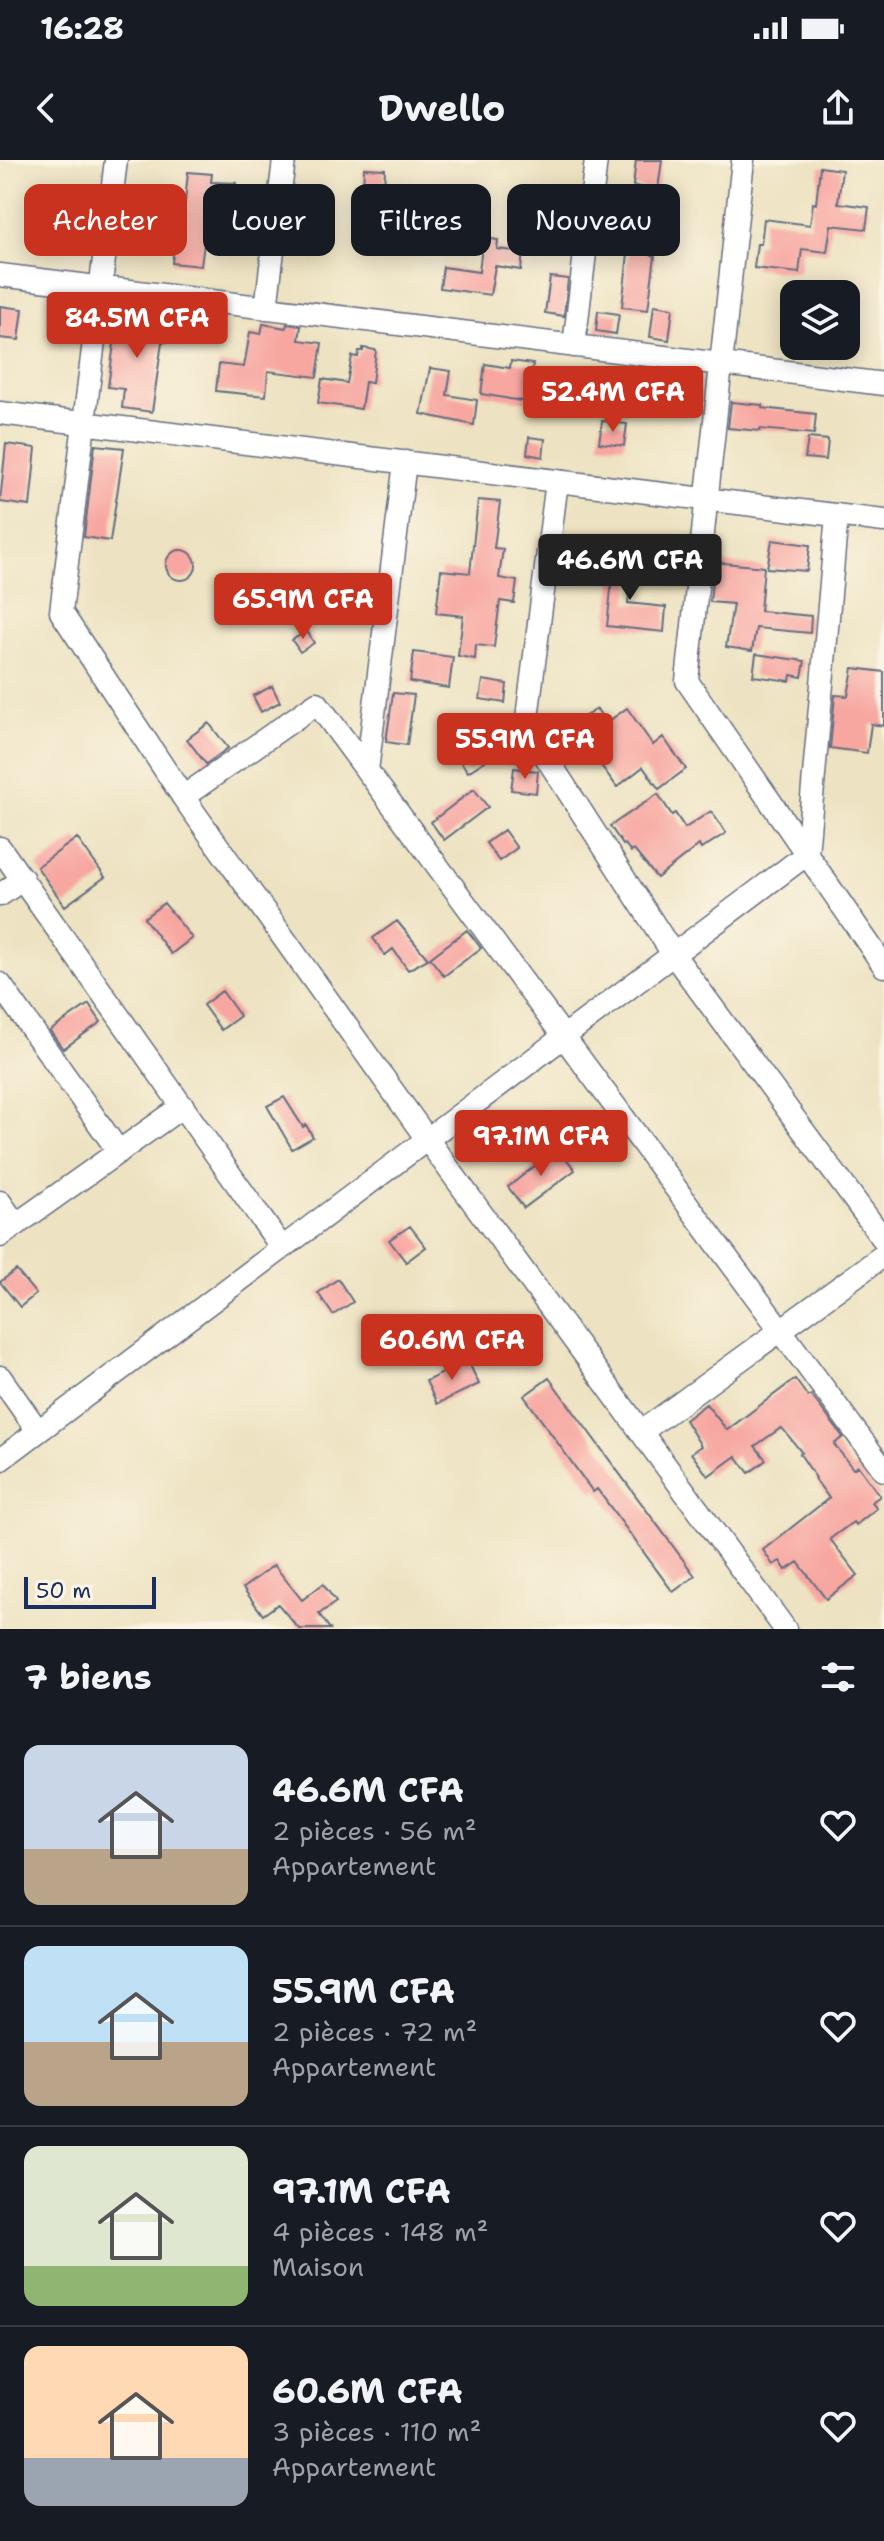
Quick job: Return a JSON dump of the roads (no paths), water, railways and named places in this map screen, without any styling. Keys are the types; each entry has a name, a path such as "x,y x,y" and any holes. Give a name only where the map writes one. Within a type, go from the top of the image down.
{"street":[{"path":"116,160 61,612 183,797 427,1139 785,1629"},
{"path":"266,308 284,160"},
{"path":"574,346 596,160"},
{"path":"743,160 687,681 884,966"},
{"path":"0,275 884,384"},
{"path":"0,413 884,521"},
{"path":"367,771 405,462"},
{"path":"557,481 526,726 673,954 884,1240"},
{"path":"0,1460 807,854 837,515"},
{"path":"183,797 317,703 884,1470"},
{"path":"0,848 282,1248"},
{"path":"0,895 23,879"},
{"path":"0,984 119,1152"},
{"path":"0,1202 8,1230 183,1106"},
{"path":"641,1432 884,1255"},
{"path":"0,1377 38,1431"}]}
